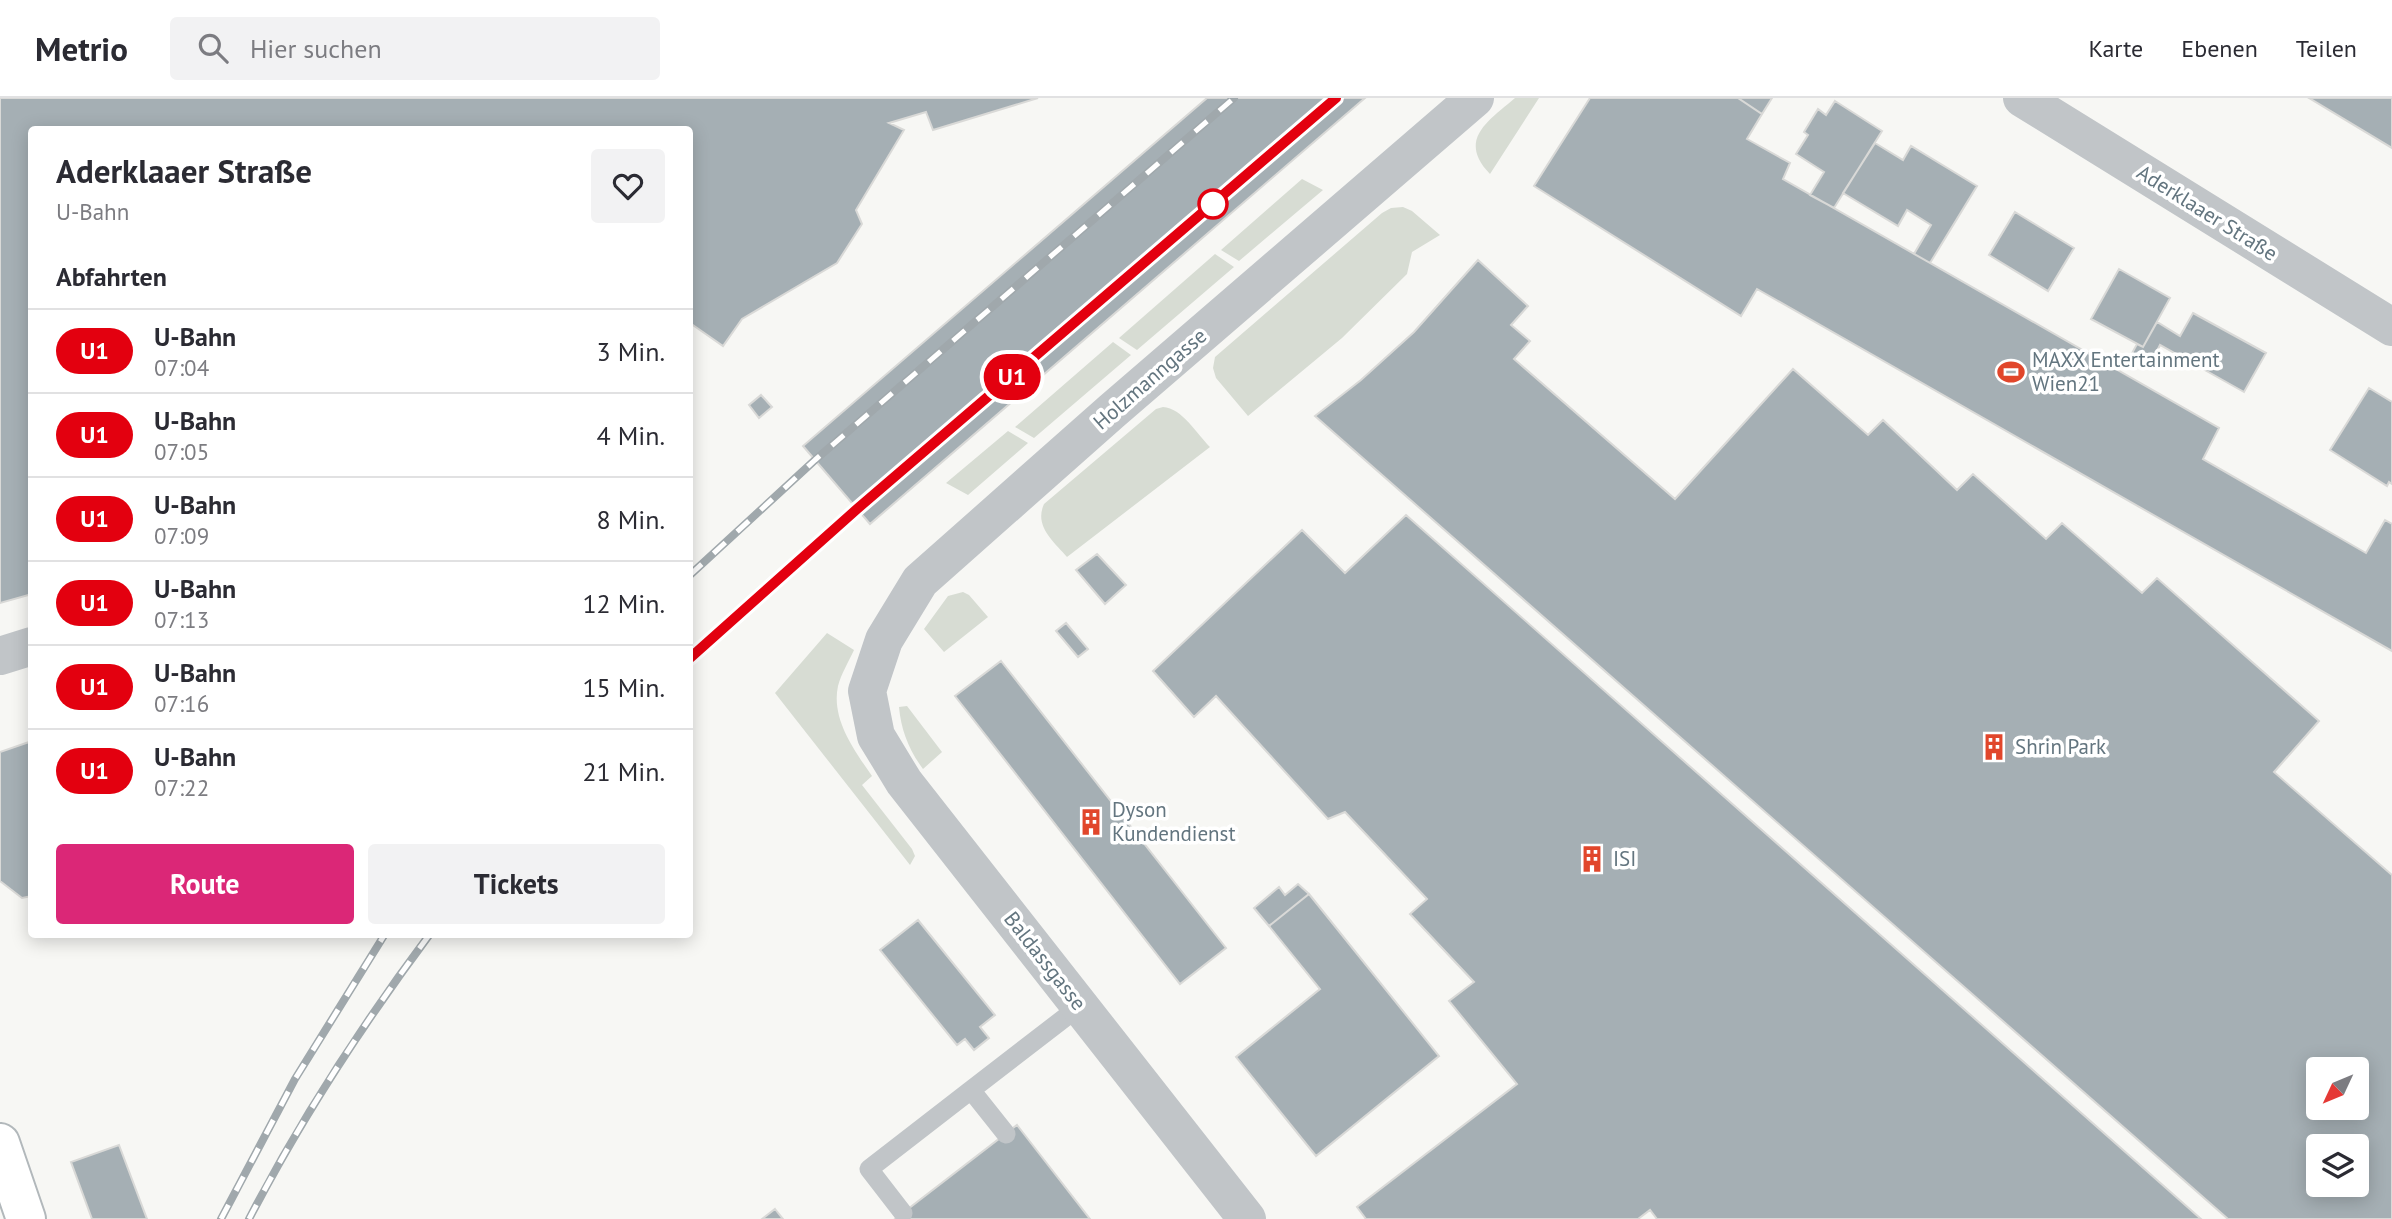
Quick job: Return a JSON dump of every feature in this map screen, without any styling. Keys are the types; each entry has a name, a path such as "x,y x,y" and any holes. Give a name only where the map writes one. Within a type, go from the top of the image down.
{"main road":[{"path":"0,1143 26,1219"}],"street":[{"name":"Holzmanngasse","path":"867,691 884,640 920,581 1112,411 1475,98"},
{"name":"Aderklaaer Straße","path":"2022,98 2392,327"},
{"path":"0,656 28,647"},
{"name":"Baldassgasse","path":"867,691 876,736 904,782 1247,1219"}],"lane":[{"path":"903,1213 869,1169 1080,1006"},
{"path":"971,1090 1006,1133"}],"shaded area":[{"path":"1515,98 1539,98 1490,174 1480,162 1476,141 1487,123"},
{"path":"1302,179 1323,190 1239,261 1221,250"},
{"path":"1403,207 1412,211 1440,235 1412,252 1407,274 1342,338 1248,416 1216,378 1213,368 1215,357 1382,213 1391,208"},
{"path":"1215,254 1234,267 1137,350 1119,338"},
{"path":"1113,342 1131,355 1034,438 1015,427"},
{"path":"1163,407 1177,412 1189,422 1210,447 1067,557 1046,533 1041,519 1044,504 1156,409"},
{"path":"1008,431 1028,443 968,495 946,483"},
{"path":"963,592 969,595 988,617 944,652 924,629 948,596"},
{"path":"827,633 854,650 838,686 841,722 858,756 872,776 862,785 912,849 915,856 910,865 775,693"},
{"path":"907,706 942,752 923,769 904,732 899,707"}],"building":[{"path":"0,98 1038,98 933,130 926,112 889,123 904,130 856,210 862,224 837,263 742,319 723,346 693,325 693,126 28,126 28,595 0,603"},
{"path":"1207,98 1365,98 870,524 803,446"},
{"name":"MAXX Entertainment Wien21","path":"1590,98 1738,98 1762,114 1747,139 1790,163 1783,179 2219,428 2203,459 2366,553 2385,520 2392,524 2392,651 1757,289 1741,316 1534,186"},
{"path":"1738,98 1772,98 1762,114"},
{"path":"2309,98 2392,98 2392,148"},
{"path":"1835,101 1882,131 1834,208 1810,195 1824,172 1796,154 1808,135 1804,132 1818,109 1826,115"},
{"path":"1875,143 1903,160 1911,146 1977,186 1930,263 1914,254 1931,225 1907,210 1898,226 1843,193"},
{"path":"2015,212 2074,248 2048,291 1989,255"},
{"name":"Shrin Park","path":"1478,260 1528,306 1511,325 1530,341 1514,359 1675,499 1793,369 1868,435 1883,420 1957,490 1973,474 2046,539 2062,523 2142,593 2157,578 2319,721 2274,772 2392,875 2392,1219 2228,1219 1315,416 1361,380 1414,332"},
{"path":"2119,269 2170,298 2143,347 2091,319"},
{"path":"2193,313 2266,353 2244,392 2160,345 2150,365 2131,355 2137,344 2143,347 2157,322 2180,336"},
{"path":"2369,388 2392,402 2392,484 2389,482 2387,486 2330,450"},
{"path":"761,395 772,407 759,418 749,405"},
{"name":"ISI","path":"1406,515 2201,1219 1657,1219 1650,1210 1638,1219 1366,1219 1357,1207 1517,1084 1449,1001 1474,982 1410,914 1427,899 1345,812 1328,819 1216,696 1194,717 1153,671 1302,530 1345,573"},
{"path":"1097,554 1126,585 1105,604 1076,570"},
{"path":"1066,623 1088,649 1078,657 1056,631"},
{"name":"Dyson Kundendienst","path":"1001,661 1226,948 1180,984 955,696"},
{"path":"28,742 28,897 22,898 0,881 0,752"},
{"path":"1298,884 1309,894 1269,926 1254,908 1279,887 1285,895"},
{"path":"1309,894 1439,1056 1316,1156 1236,1057 1320,989 1269,926"},
{"path":"918,920 995,1015 980,1027 989,1038 974,1050 965,1039 957,1045 880,950"},
{"path":"1017,1125 1090,1219 895,1219"},
{"path":"119,1145 147,1219 92,1219 71,1162"},
{"path":"775,1209 783,1219 762,1219"}],"railway":[{"path":"693,572 815,460 1234,98"},
{"path":"693,655 857,509 1336,98"},
{"path":"221,1219 295,1079 383,938"},
{"path":"249,1219 334,1073 427,938"}],"metro line":[{"name":"U1","path":"693,655 857,509 1336,98"}],"place":[{"name":"MAXX Entertainment Wien21","path":"2011,372"},
{"name":"Shrin Park","path":"1994,747"},
{"name":"Dyson Kundendienst","path":"1091,822"},
{"name":"ISI","path":"1592,859"}]}
